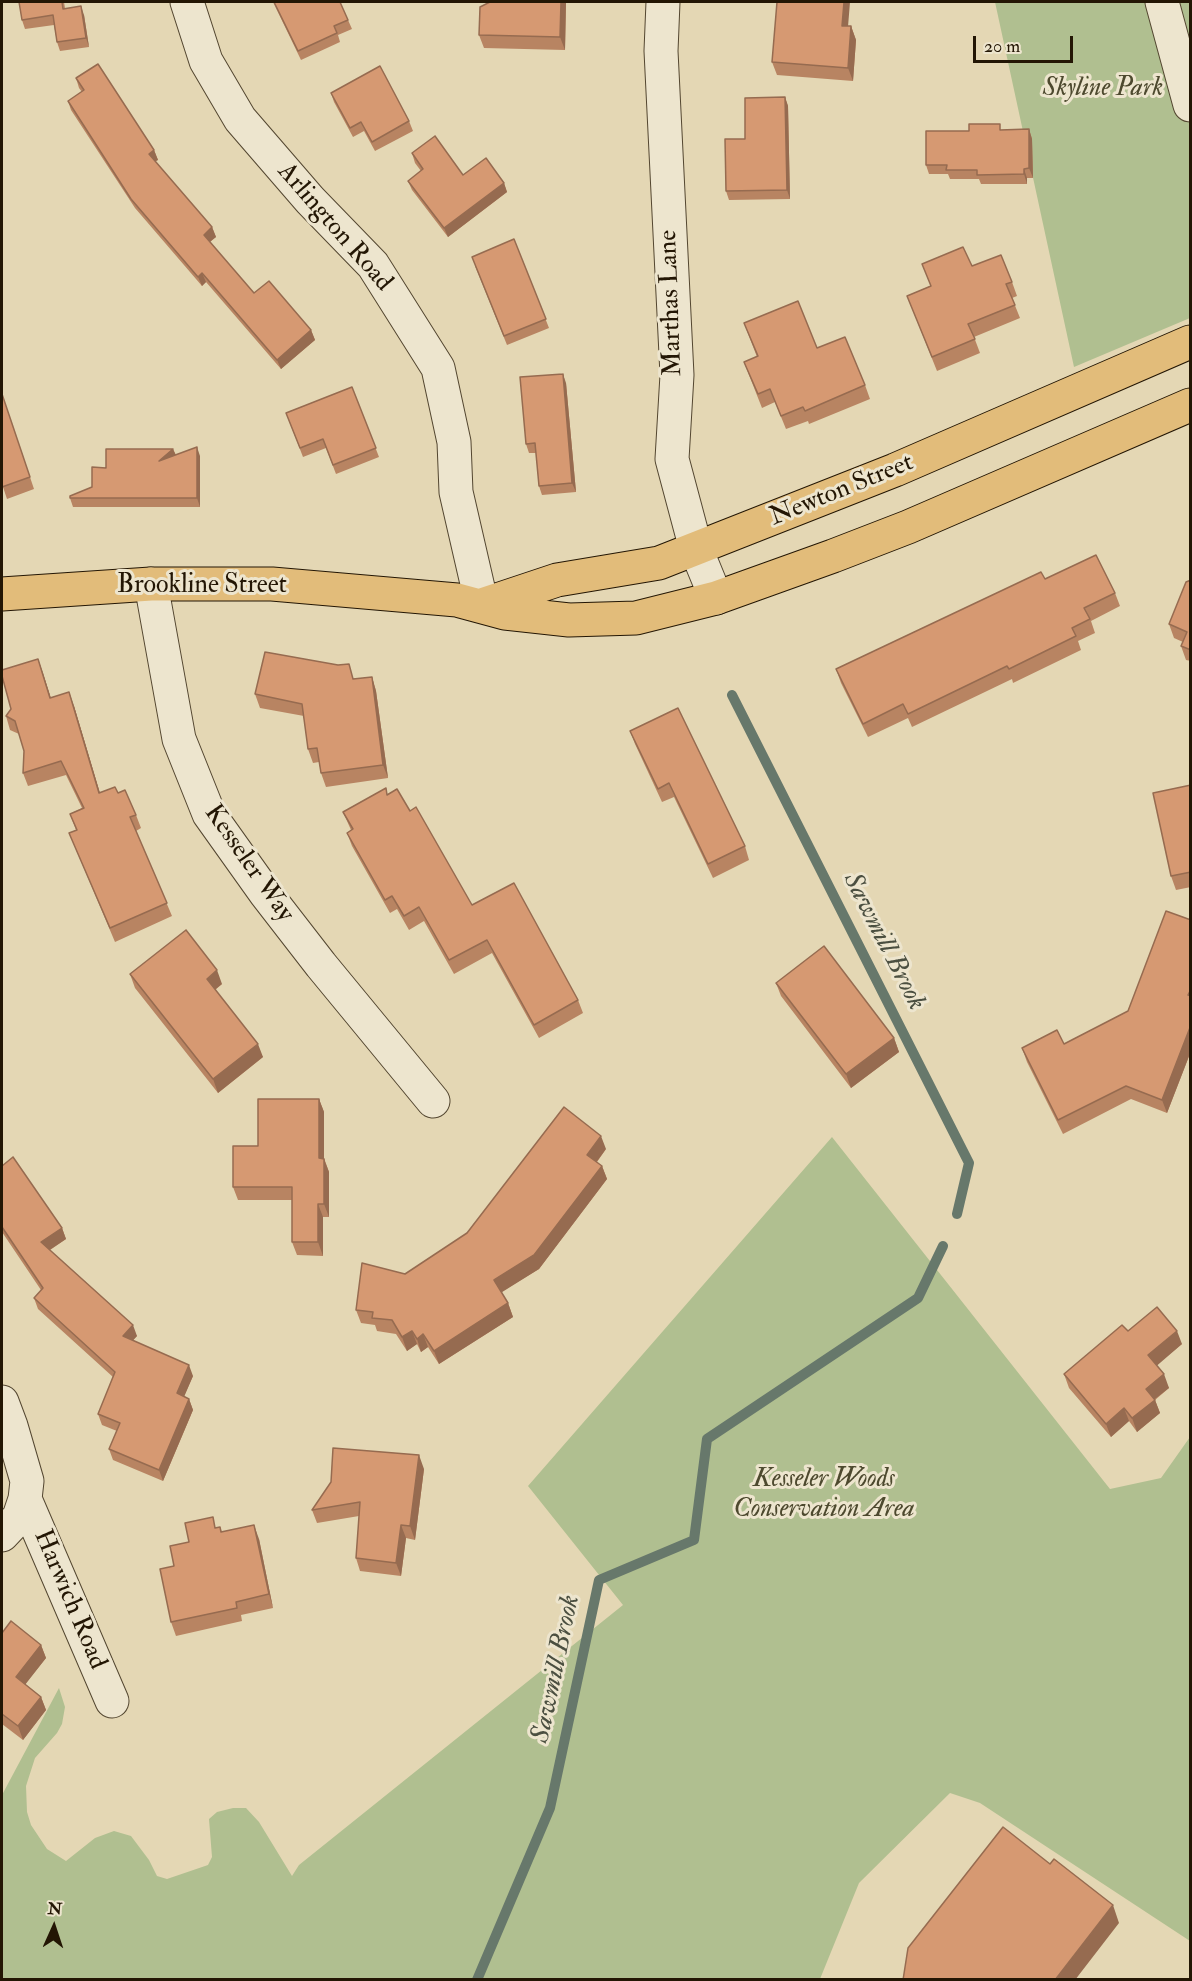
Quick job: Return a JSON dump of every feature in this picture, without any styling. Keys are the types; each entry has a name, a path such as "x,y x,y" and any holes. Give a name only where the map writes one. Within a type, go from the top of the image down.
{"main road":[{"name":"Newton Street","path":"482,605 557,580 659,563 895,470 1191,342"},
{"name":"Newton Street","path":"403,595 457,600 505,613 569,620 636,618 716,598 908,526 1191,405"},
{"name":"Brookline Street","path":"2,594 151,584 272,584 403,595"}],"street":[{"name":"Arlington Road","path":"187,2 206,62 240,119 310,200 373,265 438,368 454,442 456,492 482,605"},
{"name":"Marthas Lane","path":"663,2 661,51 677,375 672,459 696,549 716,598"},
{"path":"1162,2 1191,105"},
{"name":"Kesseler Way","path":"151,584 180,739 208,814 321,965 433,1101"},
{"name":"Harwich Road","path":"2,1402 27,1482 25,1499 19,1517 2,1535"},
{"name":"Harwich Road","path":"25,1499 112,1701"}],"green space":[{"name":"Skyline Park","path":"995,2 1190,2 1190,318 1074,367"},
{"name":"Kesseler Woods Conservation Area","path":"832,1137 1110,1489 1161,1478 1190,1437 1190,1941 980,1803 950,1793 859,1883 820,1979 2,1979 2,1795 59,1688 65,1707 62,1724 35,1758 26,1786 27,1812 31,1825 47,1849 66,1861 95,1838 114,1831 131,1836 149,1860 157,1876 167,1879 208,1865 212,1857 209,1819 217,1812 246,1808 259,1822 292,1876 299,1865 623,1605 528,1486"}],"building":[{"path":"19,2 62,2 63,9 81,6 86,38 57,42 53,15 22,20"},
{"path":"274,2 340,2 348,20 334,26 337,33 298,51"},
{"path":"490,2 561,2 560,37 479,35 480,7"},
{"path":"777,2 844,2 842,26 851,26 848,68 772,62"},
{"path":"98,64 154,150 149,154 212,227 204,235 254,293 269,281 311,330 277,360 202,273 198,277 131,199 68,101 84,90 76,78"},
{"path":"380,66 409,121 372,142 361,122 350,128 331,93"},
{"path":"785,97 787,190 726,191 725,139 745,139 745,98"},
{"path":"969,124 1000,124 1000,130 1029,129 1029,168 1024,169 1024,174 977,175 977,170 946,170 947,165 926,165 926,131 969,131"},
{"path":"435,136 463,175 486,158 504,183 444,228 408,181 423,169 412,153"},
{"path":"514,239 546,319 504,336 472,257"},
{"path":"963,247 972,266 1001,255 1012,282 1006,284 1015,305 968,324 975,339 932,357 907,296 931,286 922,264"},
{"path":"798,301 817,348 845,337 865,385 805,411 803,407 781,416 770,389 758,394 744,362 758,356 744,323"},
{"path":"563,374 572,483 539,486 535,443 526,444 520,377"},
{"path":"352,387 376,448 333,465 323,439 300,448 286,413"},
{"path":"2,394 30,477 2,487"},
{"path":"197,447 197,498 70,498 92,487 92,467 106,468 106,449 173,449 159,461"},
{"path":"1096,555 1115,593 1084,608 1090,619 1072,628 1076,636 1009,669 1007,666 908,714 903,704 863,724 836,669 1041,572 1045,579"},
{"path":"1191,580 1191,650 1181,646 1187,632 1169,624 1186,582"},
{"path":"265,652 338,665 349,664 353,679 372,677 383,765 321,773 317,748 308,749 302,704 255,694"},
{"path":"38,659 50,698 69,692 99,793 115,787 118,793 125,790 136,815 130,817 167,903 110,928 69,833 77,830 70,814 84,808 61,761 23,773 24,751 15,721 6,716 11,709 2,670"},
{"path":"678,708 745,846 708,864 669,783 658,789 630,731"},
{"path":"1191,785 1191,872 1171,876 1153,793"},
{"path":"386,788 387,795 397,789 410,811 416,807 472,905 514,883 578,1000 534,1025 487,940 449,960 419,907 404,916 392,896 385,900 347,833 353,829 343,812"},
{"path":"1166,911 1191,920 1191,989 1188,995 1191,996 1191,1025 1162,1100 1126,1086 1058,1120 1022,1048 1057,1030 1064,1044 1128,1011"},
{"path":"186,930 217,970 207,979 258,1044 213,1079 130,974"},
{"path":"824,946 894,1038 846,1074 776,983"},
{"path":"258,1099 319,1099 319,1158 324,1159 324,1204 318,1204 318,1242 292,1242 292,1187 233,1187 233,1146 258,1146"},
{"path":"564,1107 601,1136 587,1155 602,1166 534,1255 494,1280 508,1303 434,1351 423,1334 417,1339 412,1331 402,1337 392,1320 372,1318 373,1312 356,1310 362,1263 405,1274 467,1233"},
{"path":"13,1157 62,1228 41,1242 133,1325 123,1336 189,1365 177,1393 189,1399 159,1470 109,1449 120,1423 98,1414 115,1372 34,1298 43,1288 2,1227 2,1166"},
{"path":"1157,1307 1177,1331 1148,1355 1164,1374 1146,1389 1155,1400 1132,1418 1124,1408 1106,1424 1064,1374 1122,1325 1128,1331"},
{"path":"333,1448 419,1455 410,1526 401,1525 396,1563 356,1558 360,1502 312,1510 331,1482"},
{"path":"213,1517 215,1528 220,1527 221,1532 254,1525 269,1594 236,1602 237,1608 171,1622 160,1569 174,1566 170,1546 189,1542 185,1523"},
{"path":"11,1621 41,1645 16,1677 41,1697 18,1726 2,1714 2,1633"},
{"path":"1003,1827 1050,1864 1054,1859 1113,1905 1055,1980 903,1980 908,1948"}],"waterway":[{"name":"Sawmill Brook","path":"732,695 969,1163 957,1214"},
{"name":"Sawmill Brook","path":"477,1980 550,1808 599,1580 694,1540 707,1439 918,1298 943,1246"}]}
